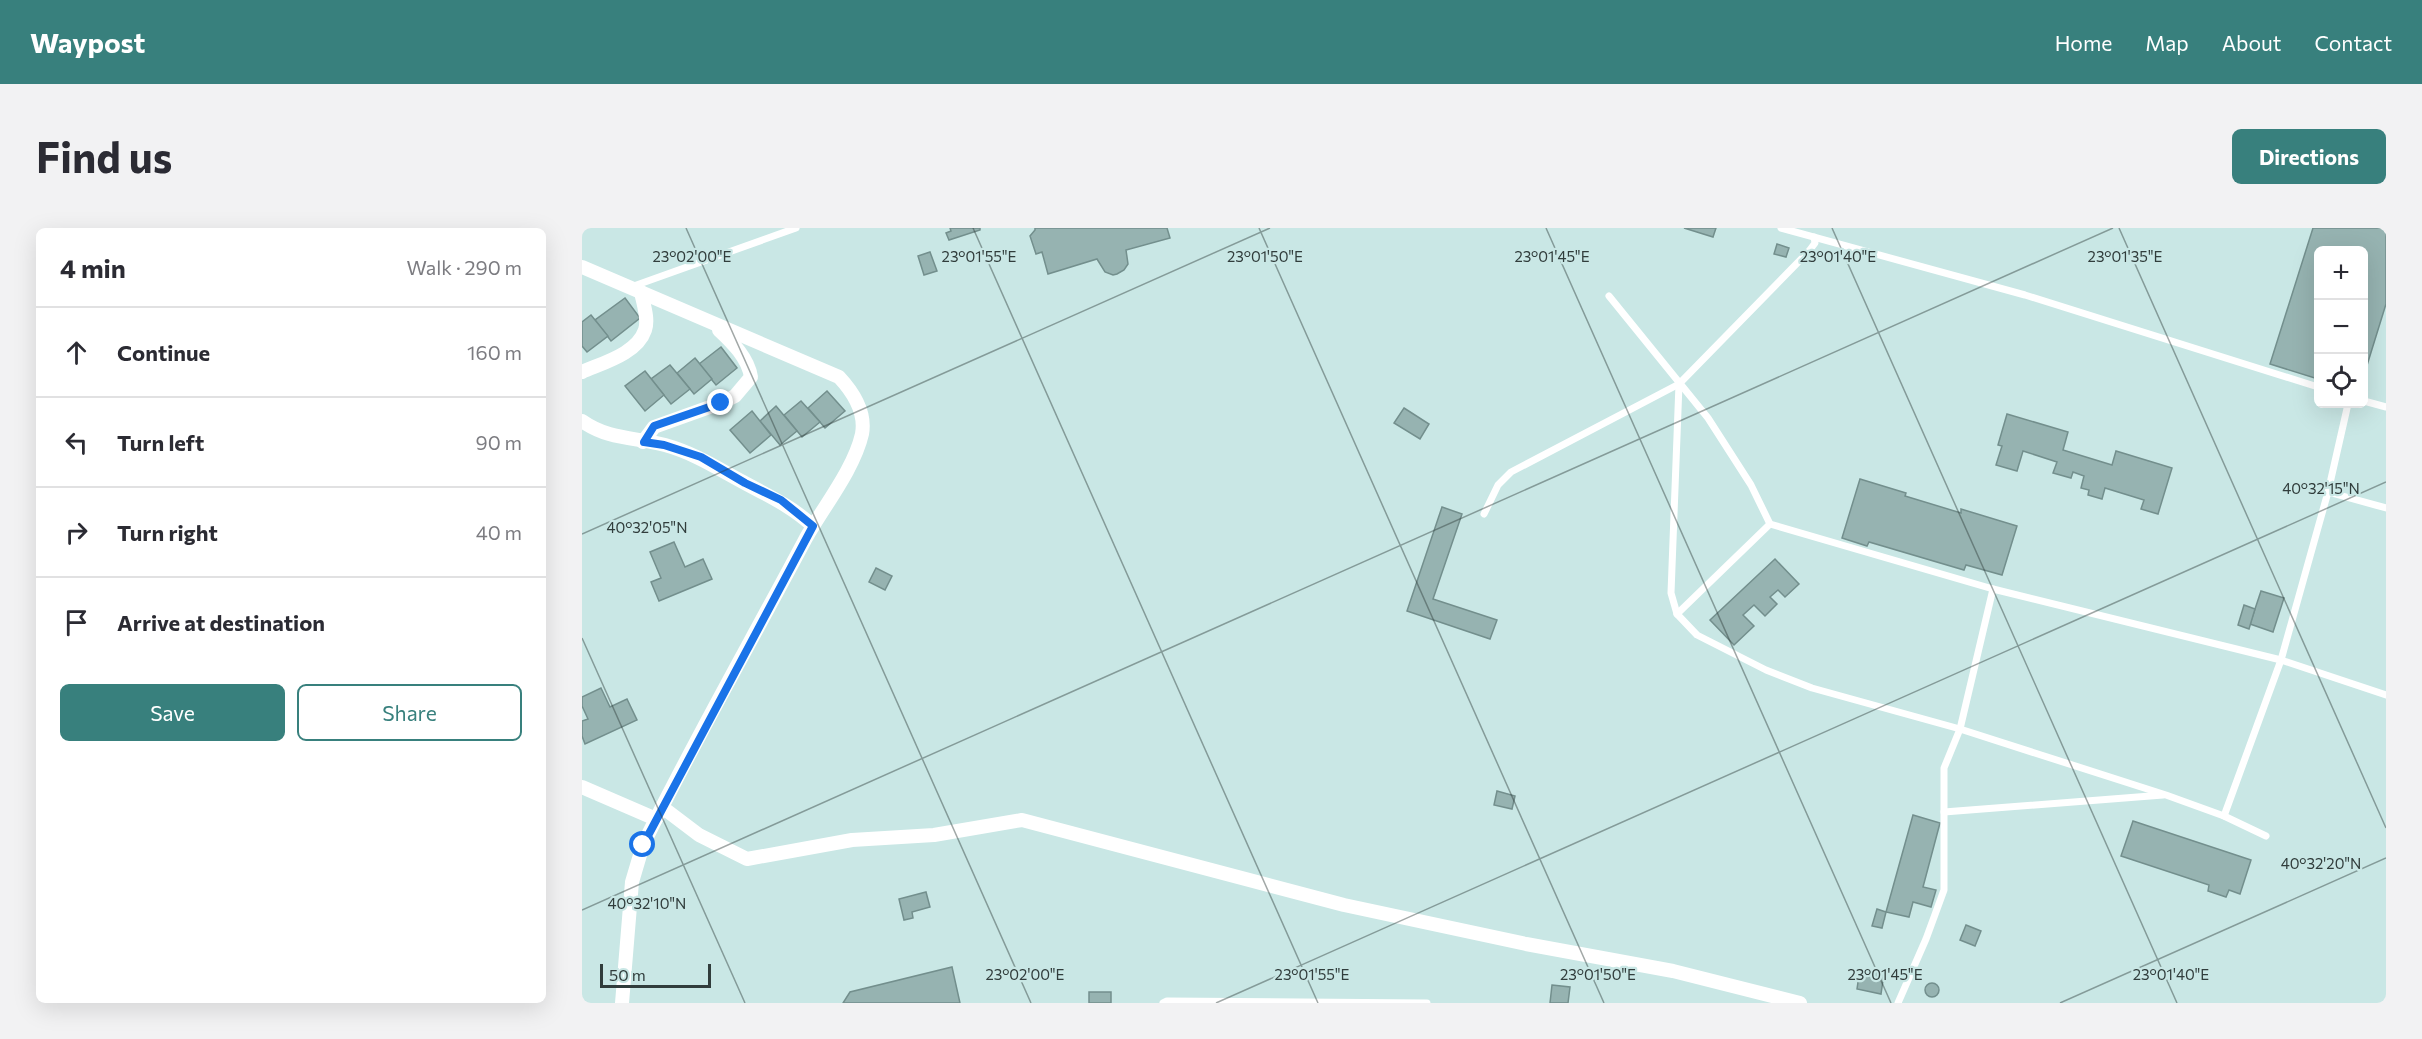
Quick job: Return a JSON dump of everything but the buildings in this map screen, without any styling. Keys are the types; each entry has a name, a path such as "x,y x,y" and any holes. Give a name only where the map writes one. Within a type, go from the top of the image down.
{"street":[{"path":"582,267 814,364 839,377 852,391 861,415 862,431 856,453 813,526 643,845 632,882 622,1003"},
{"path":"582,372 629,350 645,331 646,318 635,290"},
{"path":"644,442 654,426 735,396 751,377 750,365 731,341 711,322"},
{"path":"582,421 592,428 615,437 664,445 701,457 745,483 781,500 813,526"},
{"path":"582,787 659,813 747,859 852,840 934,835 1022,820 1344,905 1526,944 1673,970 1800,1003"}],"lane":[{"path":"635,290 796,228"},
{"path":"1781,228 2025,295 2314,385"},
{"path":"1484,514 1498,485 1511,472 1679,384 1809,251 1815,243 1814,237"},
{"path":"1609,296 1708,418 1751,485 1770,524 1993,590 2281,660 2386,695"},
{"path":"1679,384 1671,593 1677,614 1697,635 1766,670 1812,688 1960,729 2166,795 2224,816 2266,836"},
{"path":"2368,402 2386,407"},
{"path":"2224,816 2281,660 2328,492 2347,408"},
{"path":"2328,492 2386,508"},
{"path":"1677,614 1770,524"},
{"path":"1898,1003 1926,939 1944,890 1944,768 1960,729 1993,590"},
{"path":"1944,812 2166,795"},
{"path":"1163,1003 1167,1001 1427,1003"}],"route":[{"path":"643,845 813,526 781,500 745,483 701,457 664,445 644,442 654,426 721,403"}]}
